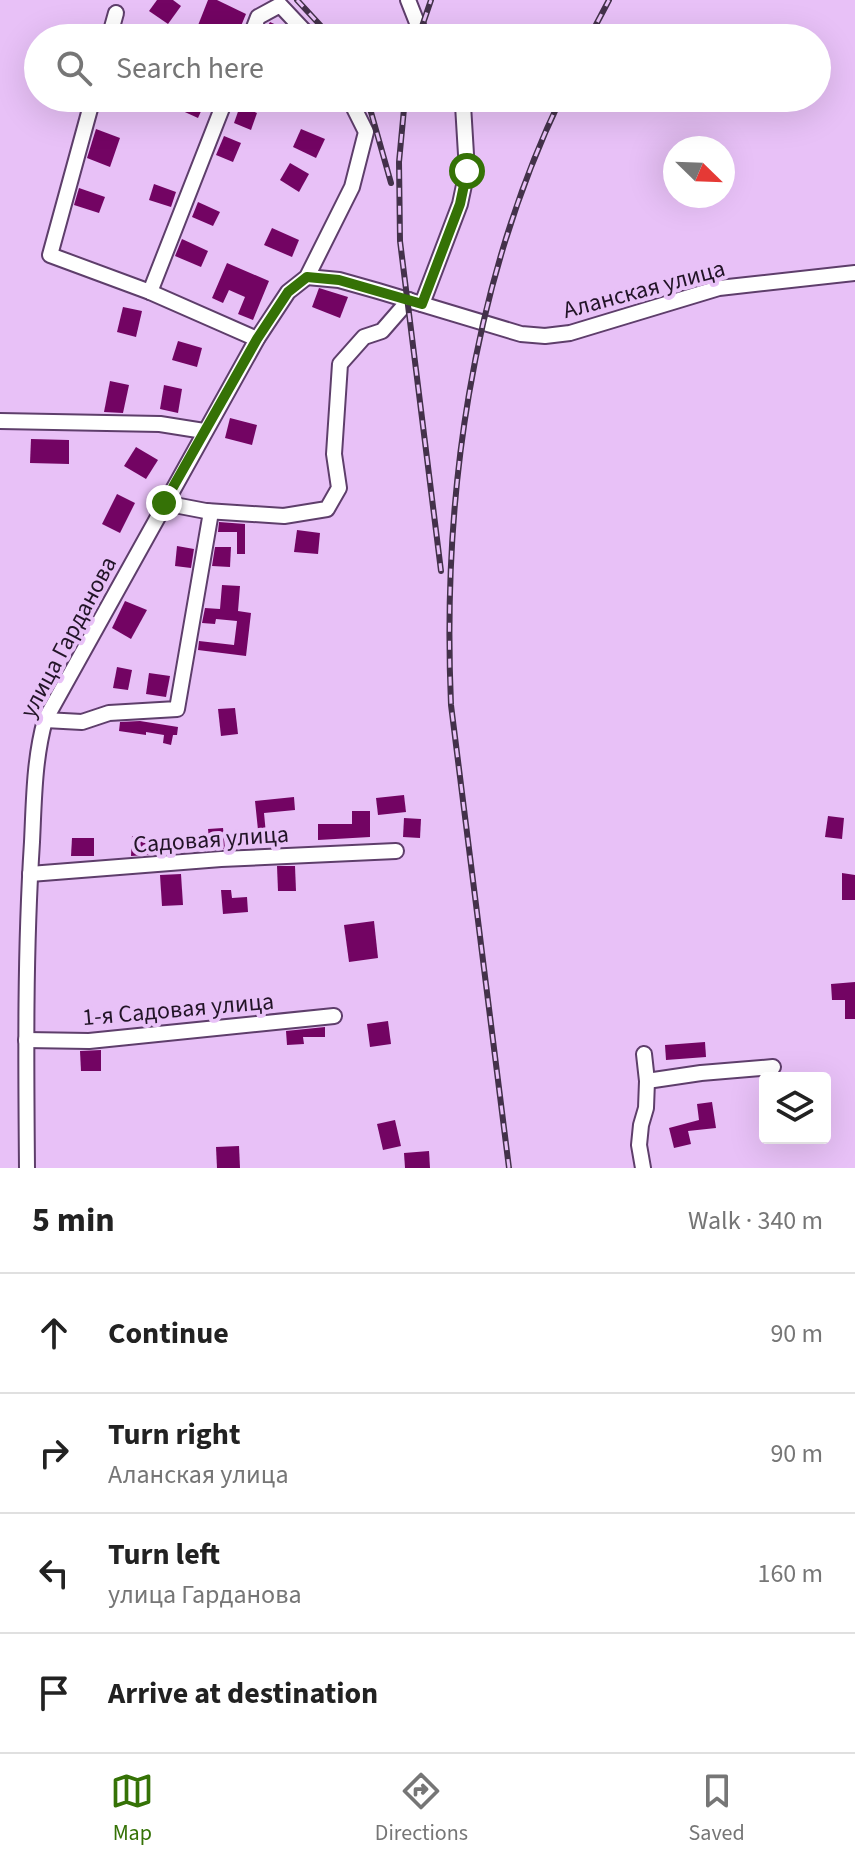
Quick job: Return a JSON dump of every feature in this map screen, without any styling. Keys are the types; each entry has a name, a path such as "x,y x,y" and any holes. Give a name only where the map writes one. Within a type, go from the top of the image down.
{"street":[{"path":"408,0 417,24"},
{"path":"255,24 258,17 280,5 298,24"},
{"path":"113,24 116,13"},
{"path":"89,112 50,255 150,292 257,339"},
{"path":"150,292 221,112"},
{"name":"улица Гарданова","path":"27,1168 30,874 38,747 45,720 257,339 288,292 307,277 352,187 366,132 356,112"},
{"path":"164,503 206,511 284,516 327,509 339,488 334,454 340,364 364,337 382,331 415,302 460,204 467,171 463,112"},
{"name":"Аланская улица","path":"307,277 339,280 521,334 545,336 602,325 719,288 853,269"},
{"path":"0,421 160,424 204,431"},
{"path":"45,720 82,722 109,713 177,709 211,512 206,511"},
{"name":"Садовая улица","path":"30,874 221,859 396,851"},
{"name":"1-я Садовая улица","path":"26,1040 89,1041 334,1016"},
{"path":"643,1168 639,1145 646,1108 644,1054"},
{"path":"647,1081 773,1067"}],"building":[{"path":"157,0 173,0 181,6 168,24 149,11"},
{"path":"208,0 217,0 246,14 242,24 199,24"},
{"path":"185,112 201,112 198,118"},
{"path":"238,112 257,113 251,130 234,123"},
{"path":"96,129 120,138 110,167 87,158"},
{"path":"301,129 325,139 316,158 293,147"},
{"path":"224,136 241,143 233,162 216,155"},
{"path":"290,163 309,174 299,192 280,180"},
{"path":"154,184 176,192 171,207 149,200"},
{"path":"79,188 105,197 99,213 74,205"},
{"path":"198,202 220,212 213,226 192,217"},
{"path":"272,228 299,240 292,257 264,245"},
{"path":"182,239 208,251 201,267 175,256"},
{"path":"227,263 269,281 253,320 238,314 245,297 229,290 223,303 212,298"},
{"path":"319,288 348,297 340,318 312,307"},
{"path":"123,307 142,311 136,337 117,332"},
{"path":"178,341 202,348 197,367 172,360"},
{"path":"110,381 129,385 123,413 104,412"},
{"path":"164,385 182,389 178,413 160,409"},
{"path":"230,418 257,425 252,445 225,438"},
{"path":"31,439 69,440 69,464 30,463"},
{"path":"136,447 158,460 146,479 124,466"},
{"path":"117,494 135,503 120,533 102,524"},
{"path":"219,522 245,524 245,554 237,554 237,532 218,532"},
{"path":"297,530 320,533 318,554 294,552"},
{"path":"177,546 194,549 191,568 175,566"},
{"path":"215,547 231,547 230,567 212,566"},
{"path":"222,585 240,586 238,611 251,613 246,656 198,650 199,641 234,645 237,621 216,619 215,624 202,623 205,608 220,609"},
{"path":"125,601 147,610 131,639 112,628"},
{"path":"117,667 132,670 128,690 113,688"},
{"path":"149,673 170,676 166,697 146,694"},
{"path":"235,708 238,734 221,736 218,709"},
{"path":"140,721 178,727 177,735 173,735 171,745 163,743 164,735 119,731 120,722"},
{"path":"404,795 406,812 378,815 376,798"},
{"path":"294,797 295,810 264,813 267,845 246,847 246,830 258,830 255,801"},
{"path":"352,811 370,811 370,837 318,840 318,824 352,824"},
{"path":"828,816 844,818 842,839 825,837"},
{"path":"404,818 421,819 420,838 403,837"},
{"path":"223,828 225,849 210,850 208,829"},
{"path":"132,836 161,840 161,854 131,856"},
{"path":"72,838 94,838 94,856 71,856"},
{"path":"277,866 295,866 296,891 278,891"},
{"path":"842,873 855,875 855,900 842,900"},
{"path":"181,874 183,905 162,906 160,875"},
{"path":"221,890 231,890 232,898 247,897 248,912 223,914"},
{"path":"374,921 378,958 349,962 344,925"},
{"path":"855,982 855,1019 845,1019 845,1000 832,1000 831,984"},
{"path":"388,1021 391,1044 370,1047 367,1024"},
{"path":"325,1027 325,1037 303,1037 304,1044 287,1045 286,1031"},
{"path":"705,1042 706,1057 666,1060 665,1045"},
{"path":"101,1050 101,1071 81,1071 80,1051"},
{"path":"712,1102 716,1128 688,1131 691,1144 674,1148 669,1128 699,1120 697,1104"},
{"path":"395,1120 401,1146 383,1150 377,1124"},
{"path":"239,1146 240,1168 217,1168 216,1147"},
{"path":"429,1151 430,1168 405,1168 404,1153"}],"railway":[{"path":"297,0 319,24"},
{"path":"423,24 431,0"},
{"path":"596,24 609,0"},
{"path":"371,112 391,183"},
{"path":"404,112 399,162 400,241 441,571"},
{"path":"509,1168 451,705 449,627 452,550 458,472 484,318 530,170 555,112"}],"route":[{"path":"164,503 257,339 288,292 307,277 339,280 422,304 460,204 467,171"}]}
